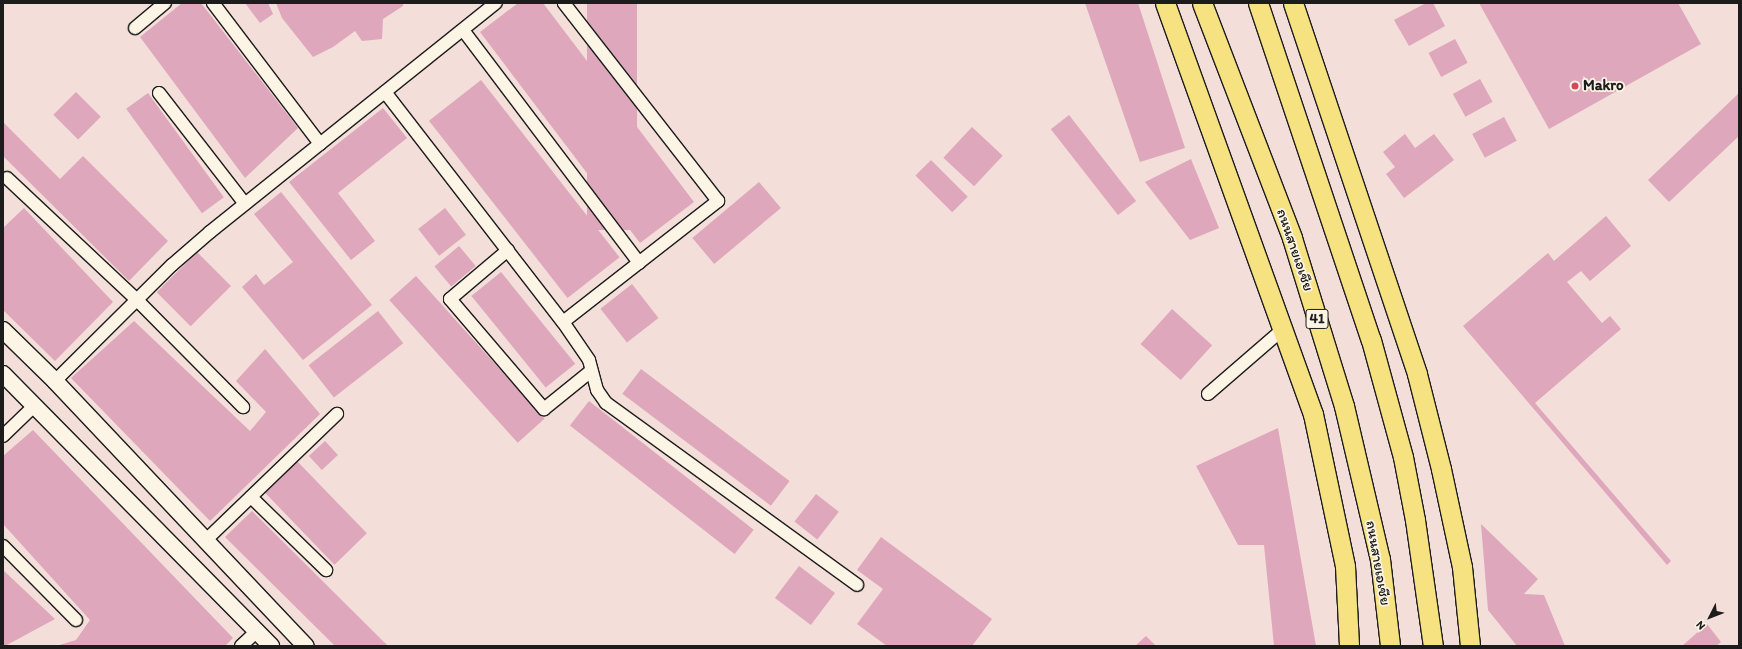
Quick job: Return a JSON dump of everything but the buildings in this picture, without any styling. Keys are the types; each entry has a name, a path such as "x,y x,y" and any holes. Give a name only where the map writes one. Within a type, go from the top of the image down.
{"highway":[{"name":"41","path":"1165,3 1313,414 1343,558 1350,646"},
{"path":"1258,3 1373,347 1402,458 1414,512 1433,646"},
{"path":"1293,3 1417,374 1441,469 1462,567 1470,646"},
{"name":"ถนนสายเอเชีย","path":"1204,6 1292,238 1344,406 1380,559 1390,646"}],"main road":[{"path":"3,330 55,381 306,646"},
{"path":"3,374 271,646"}],"street":[{"path":"135,28 165,3"},
{"path":"213,3 320,144"},
{"path":"55,381 172,264 496,3"},
{"path":"563,322 718,201 564,3"},
{"path":"463,30 639,263"},
{"path":"385,92 563,322 589,360 597,390 606,403 857,585"},
{"path":"159,93 245,204"},
{"path":"7,178 137,300 243,407"},
{"path":"508,250 450,299 544,410 591,371"},
{"path":"1208,394 1283,330"},
{"path":"3,436 35,405"},
{"path":"206,540 337,414"},
{"path":"251,497 326,570"},
{"path":"3,546 76,620"},
{"path":"241,646 257,631"}],"place":[{"name":"Makro","path":"1575,86"}]}
